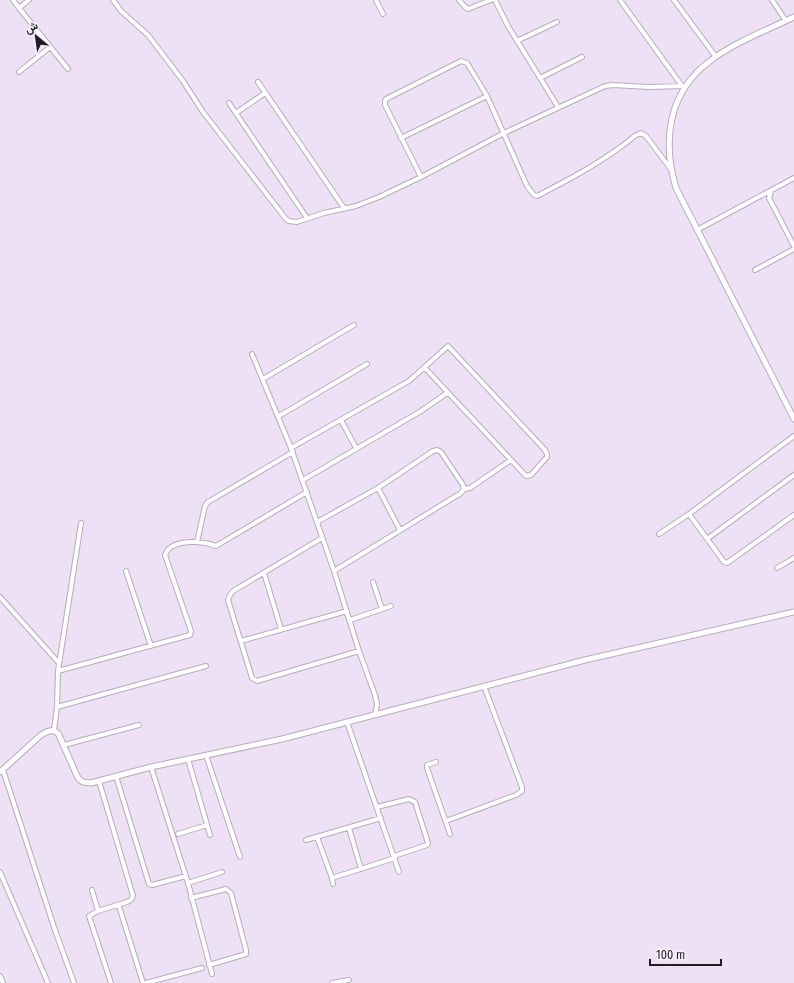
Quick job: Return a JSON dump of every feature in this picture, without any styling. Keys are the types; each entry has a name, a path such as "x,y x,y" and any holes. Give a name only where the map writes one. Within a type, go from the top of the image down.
{"street":[{"path":"13,0 68,69"},
{"path":"19,8 29,0"},
{"path":"114,0 121,10 148,35 203,112 289,221 297,222 367,202 421,177 504,132 595,90 613,85 648,87 684,86"},
{"path":"376,0 383,14"},
{"path":"459,0 468,9 491,0"},
{"path":"495,0 517,42 558,107"},
{"path":"620,0 684,86"},
{"path":"674,0 716,57"},
{"path":"772,0 786,21"},
{"path":"794,17 747,39 716,57 700,69 684,86 671,121 668,146 670,168 676,188 794,419"},
{"path":"517,42 557,22"},
{"path":"19,72 50,47"},
{"path":"540,78 582,57"},
{"path":"421,177 385,105 386,99 461,61 467,63 487,96 527,186 535,196 585,171 640,133 646,136 670,168"},
{"path":"258,82 344,208"},
{"path":"236,113 265,93"},
{"path":"401,138 487,96"},
{"path":"229,103 307,218"},
{"path":"697,230 794,178"},
{"path":"770,191 769,198 794,246"},
{"path":"755,270 794,249"},
{"path":"263,379 354,325"},
{"path":"197,542 205,506 208,502 341,420 409,382 447,347 450,347 547,454 547,457 529,476 526,476 425,368"},
{"path":"252,354 303,480 375,695 377,704 375,715"},
{"path":"278,416 366,364"},
{"path":"303,480 421,411 447,393"},
{"path":"341,420 356,448"},
{"path":"659,534 689,514 794,436"},
{"path":"317,522 378,488 433,451 437,450 441,452 463,485 464,489"},
{"path":"334,571 461,493 464,489 470,488 511,460"},
{"path":"706,539 794,475"},
{"path":"378,488 400,530"},
{"path":"58,671 190,635 191,631 165,555 170,547 184,543 197,542 216,546 307,492"},
{"path":"689,514 724,562 728,563 794,515"},
{"path":"54,730 59,663 81,523"},
{"path":"322,538 233,591 230,595 228,600 252,678 257,682 359,651"},
{"path":"777,568 794,558"},
{"path":"126,571 151,646"},
{"path":"264,573 281,629"},
{"path":"373,582 382,609"},
{"path":"0,597 59,663"},
{"path":"350,620 391,606"},
{"path":"241,641 347,611"},
{"path":"74,983 1,771 41,734 54,730 58,733 78,778 83,782 91,783 151,767 282,739 584,660 794,612"},
{"path":"56,707 206,666"},
{"path":"446,821 516,795 522,791 522,787 484,686"},
{"path":"347,722 400,872"},
{"path":"64,745 139,725"},
{"path":"206,755 240,857"},
{"path":"188,759 210,835"},
{"path":"436,762 429,763 427,768 450,834"},
{"path":"151,767 186,876 212,974"},
{"path":"116,776 148,884 152,885 186,876"},
{"path":"99,781 104,802 132,890 131,900 120,906 98,911 89,916 111,983"},
{"path":"332,878 427,845 428,843 415,802 409,799 377,807"},
{"path":"306,840 381,818"},
{"path":"178,834 207,825"},
{"path":"349,828 361,869"},
{"path":"317,837 334,884"},
{"path":"0,872 48,983"},
{"path":"188,883 222,872"},
{"path":"191,898 226,889 231,893 246,954 209,965"},
{"path":"92,890 98,911"},
{"path":"120,906 144,983 202,968"},
{"path":"0,976 3,983"},
{"path":"332,983 349,980"}]}
